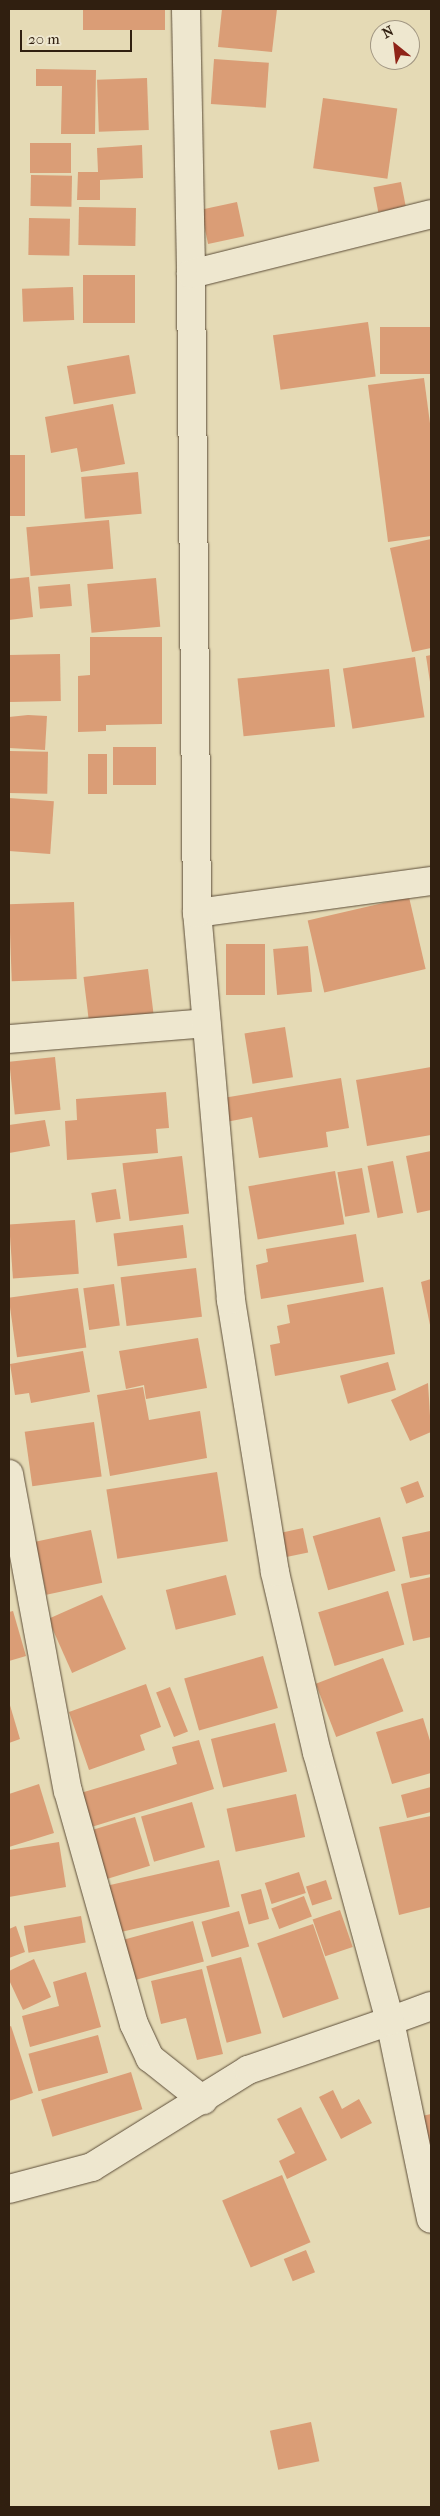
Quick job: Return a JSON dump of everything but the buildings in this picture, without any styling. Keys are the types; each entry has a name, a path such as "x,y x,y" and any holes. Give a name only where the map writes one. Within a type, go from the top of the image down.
{"street":[{"path":"186,9 191,274 197,914 231,1300 275,1572 318,1753 390,2022 431,2219"},
{"path":"191,274 431,214"},
{"path":"197,914 431,881"},
{"path":"9,1039 206,1023"},
{"path":"9,1474 68,1791 134,2024 150,2058 203,2100"},
{"path":"9,2188 92,2167 203,2100 248,2070 390,2022 431,2006"}]}
